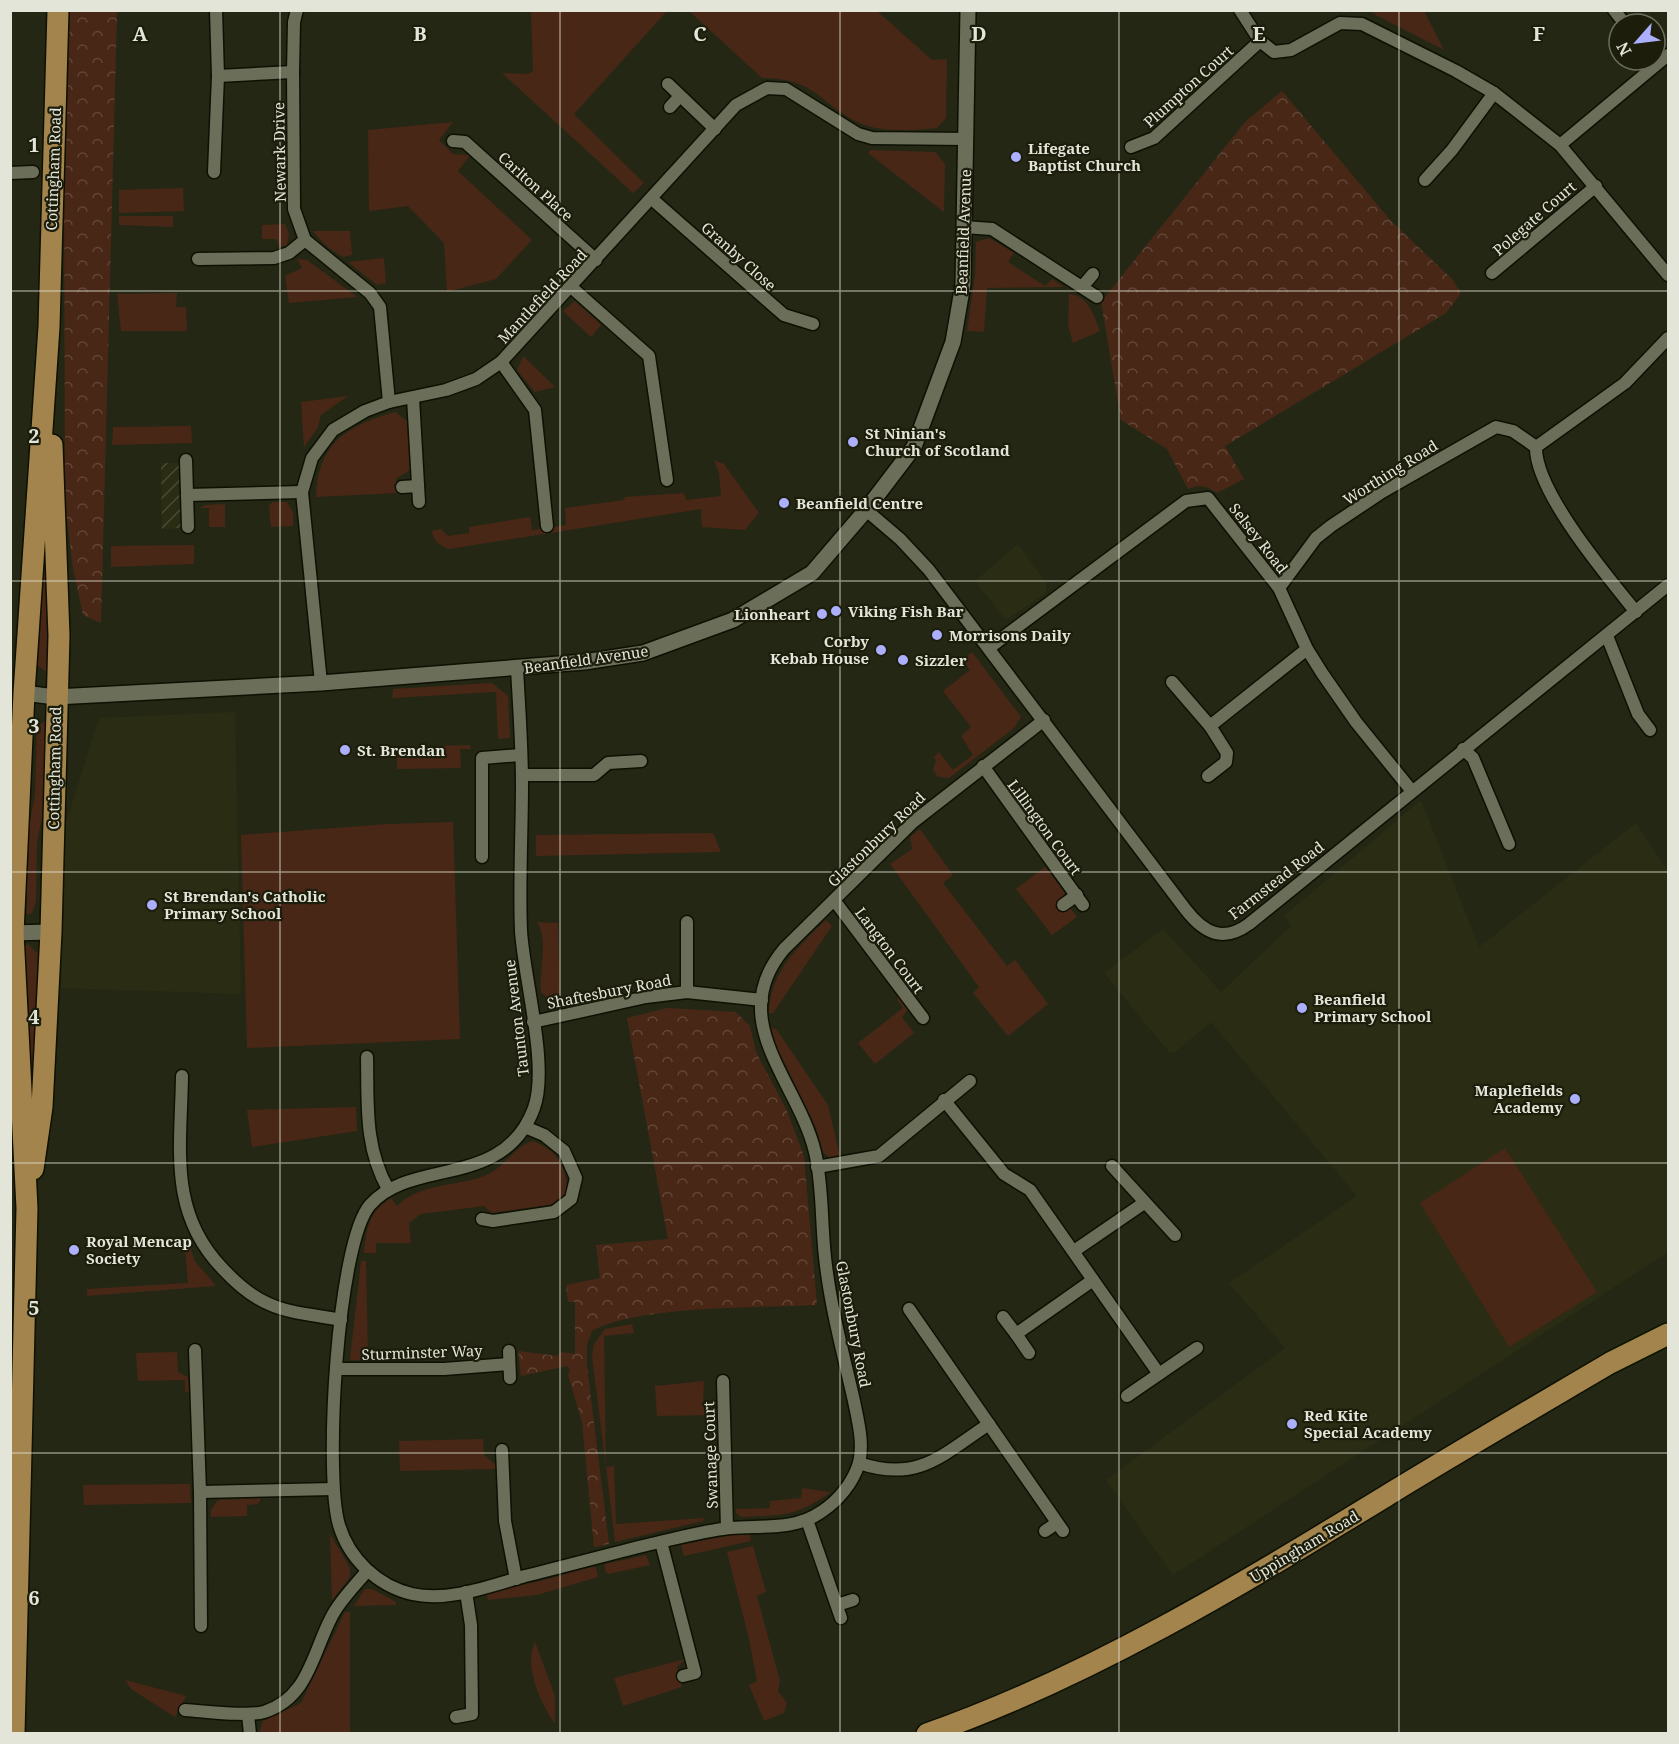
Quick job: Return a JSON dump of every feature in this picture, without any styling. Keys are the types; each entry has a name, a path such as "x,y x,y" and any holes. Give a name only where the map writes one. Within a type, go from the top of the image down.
{"highway":[{"name":"Cottingham Road","path":"14,1734 27,1208 12,933 24,693 49,327 58,10"},
{"name":"Cottingham Road","path":"27,1208 42,1107 51,932 59,636 49,327"},
{"name":"Uppingham Road","path":"927,1734 969,1719 1051,1683 1200,1607 1610,1363 1668,1334"}],"street":[{"path":"214,172 218,76 216,10"},
{"name":"Newark Drive","path":"297,10 294,22 293,72 294,210 305,240"},
{"name":"Beanfield Avenue","path":"24,693 56,697 321,683 517,668 643,653 716,628 812,573 866,510 914,447 953,342 963,285 968,10"},
{"path":"1240,10 1260,41 1274,52 1291,50 1340,23 1362,24 1456,71 1494,93 1560,145 1668,275"},
{"name":"Plumpton Court","path":"1131,147 1154,138 1260,41"},
{"path":"218,76 293,72"},
{"path":"1560,145 1644,72"},
{"path":"668,84 715,129"},
{"name":"Mantlefield Road","path":"321,683 302,492 312,458 333,430 365,411 389,402 413,398 476,379 501,362 736,105 766,88 786,89 858,134 872,138 967,139"},
{"path":"1425,180 1452,150 1494,93"},
{"path":"670,107 680,96"},
{"name":"Carlton Place","path":"453,141 465,142 596,260"},
{"path":"10,173 33,172"},
{"name":"Polegate Court","path":"1492,273 1596,186"},
{"name":"Granby Close","path":"652,199 784,315 813,324"},
{"path":"964,227 992,229 1097,297"},
{"path":"198,259 274,258 289,253 305,240 370,293 380,307 389,402"},
{"path":"1082,287 1093,274"},
{"path":"570,286 649,356 667,480"},
{"path":"1636,612 1581,543 1536,463 1536,447 1625,383 1668,338"},
{"path":"501,362 535,410 547,526"},
{"path":"413,398 419,502"},
{"name":"Worthing Road","path":"1279,588 1316,538 1331,526 1382,492 1496,427 1513,431 1536,447"},
{"path":"186,460 188,526"},
{"path":"402,487 418,486"},
{"path":"187,495 302,492"},
{"name":"Selsey Road","path":"989,648 1186,501 1208,498 1279,588 1307,649 1356,722 1411,790"},
{"name":"Farmstead Road","path":"866,510 900,539 929,570 1194,919 1205,930 1217,935 1237,931 1249,924 1411,790 1607,636 1668,585"},
{"path":"1607,636 1638,714 1650,730"},
{"path":"1210,726 1307,649"},
{"name":"Taunton Avenue","path":"388,1189 473,1166 504,1147 525,1127 538,1092 538,1058 521,925 522,775 517,668"},
{"path":"1172,681 1210,726 1227,753 1226,762 1208,776"},
{"name":"Glastonbury Road","path":"367,1571 378,1580 411,1594 466,1592 661,1542 727,1528 778,1526 807,1520 836,1501 850,1483 859,1463 858,1421 832,1305 825,1258 818,1167 803,1118 766,1044 760,1015 762,1000 773,962 834,900 913,822 1044,720"},
{"path":"1463,749 1473,758 1509,844"},
{"path":"482,857 482,758 521,755"},
{"path":"522,775 594,775 608,763 641,761"},
{"name":"Lillington Court","path":"983,766 1080,900 1063,905"},
{"name":"Langton Court","path":"834,900 923,1018"},
{"path":"687,922 687,992"},
{"path":"12,933 51,932"},
{"name":"Shaftesbury Road","path":"533,1022 646,997 687,992 762,1000"},
{"path":"185,1710 263,1713 292,1698 301,1688 332,1616 367,1571 346,1542 339,1526 333,1489 336,1369 349,1258 357,1228 372,1202 388,1189 375,1162 368,1132 367,1057"},
{"path":"182,1076 181,1186 186,1213 199,1238 229,1275 267,1304 341,1320"},
{"path":"818,1167 879,1156 944,1100 970,1081"},
{"path":"944,1100 1004,1174 1030,1190 1159,1374"},
{"path":"482,1219 493,1221 554,1212 571,1199 575,1190 576,1178 572,1163 564,1151 552,1140 525,1127"},
{"path":"1112,1166 1174,1235"},
{"path":"1074,1251 1144,1203"},
{"path":"1016,1334 1093,1280"},
{"path":"905,1327 913,1314 1060,1527 1045,1531"},
{"path":"1003,1317 1029,1353"},
{"path":"1127,1396 1197,1348"},
{"path":"195,1350 200,1492 201,1626"},
{"name":"Sturminster Way","path":"336,1369 444,1369 509,1357 510,1378"},
{"name":"Swanage Court","path":"723,1381 727,1528"},
{"path":"859,1463 886,1471 918,1468 932,1462 989,1424"},
{"path":"502,1450 505,1521 516,1579"},
{"path":"200,1492 333,1489"},
{"path":"807,1520 841,1618"},
{"path":"661,1542 695,1673 683,1676"},
{"path":"456,1717 472,1714 471,1625 466,1592"},
{"path":"837,1605 853,1600"},
{"path":"248,1714 250,1734"}],"shaded area":[{"path":"161,463 180,463 181,528 162,529"},
{"path":"1018,544 1046,583 1046,593 1006,620 975,581"},
{"name":"St Brendan's Catholic Primary School","path":"235,712 241,994 61,988 66,823 99,718"},
{"path":"1421,800 1479,947 1636,823 1668,871 1668,1252 1173,1575 1106,1480 1285,1348 1229,1283 1357,1196 1211,1022 1174,1053 1169,1052 1104,973 1163,929 1221,992 1291,926 1284,916"}],"green space":[{"path":"70,11 117,11 101,623 83,615 73,569 65,501 64,171"},
{"path":"531,11 667,11 574,114 644,183 633,193 502,73 528,74 533,71"},
{"path":"689,11 877,11 932,60 947,59 946,118 937,128 889,130 862,124 848,117 807,88 781,79 762,78"},
{"path":"1424,11 1444,50 1372,13"},
{"path":"1282,91 1391,221 1452,279 1461,293 1446,313 1225,446 1244,479 1217,493 1203,487 1188,489 1167,449 1121,420 1101,302 1245,122"},
{"path":"453,122 439,140 453,154 470,155 458,171 532,240 496,279 447,292 444,243 408,206 369,211 368,130"},
{"path":"870,150 935,152 945,164 944,212 868,153"},
{"path":"183,188 184,211 119,213 119,190"},
{"path":"119,216 173,216 173,227 119,225"},
{"path":"285,224 289,234 287,245 280,247 276,239 262,239 262,225"},
{"path":"313,231 350,231 352,255 343,257 330,249"},
{"path":"989,238 1014,253 1008,262 1045,286 1052,279 1064,287 987,288 984,332 967,331 975,276 976,242"},
{"path":"384,258 386,283 377,285 348,262"},
{"path":"297,259 307,260 357,297 289,303 285,276 302,268"},
{"path":"177,293 176,307 186,307 187,331 121,331 117,294"},
{"path":"1069,294 1076,295 1086,302 1100,331 1073,343 1068,325"},
{"path":"575,301 601,325 591,337 563,311"},
{"path":"523,356 555,387 535,392 517,370"},
{"path":"348,396 321,415 318,427 304,447 301,402"},
{"path":"395,412 407,421 410,470 396,479 397,493 316,497 322,463 338,439 363,423"},
{"path":"191,426 192,443 112,445 113,427"},
{"path":"714,460 724,464 759,513 745,530 702,527 701,509 449,549 437,543 433,535 432,531 441,529 448,536 469,533 469,527 530,517 532,530 566,525 565,508 624,500 625,497 684,493 686,500 721,496 719,473"},
{"path":"44,463 49,550 49,670 45,671 33,661"},
{"path":"272,502 287,502 293,512 293,526 271,527 269,506"},
{"path":"225,504 225,527 209,527 209,508 200,508 205,505"},
{"path":"194,545 194,564 111,567 111,546"},
{"path":"972,652 1021,717 1014,728 949,778 938,777 933,770 936,760 934,757 939,752 953,770 973,755 961,736 971,727 943,691 970,670 963,660"},
{"path":"492,683 508,696 510,738 498,739 496,692 392,698 393,689"},
{"path":"46,720 48,724 45,804 37,841 36,901 32,913 27,915 27,836 35,796 37,727"},
{"path":"470,745 471,749 460,749 461,768 397,769 397,747"},
{"path":"453,822 460,1039 247,1048 241,835 388,824"},
{"path":"920,829 953,875 943,883 1007,966 1015,960 1048,1004 1008,1036 973,993 979,987 890,864 912,849 910,837"},
{"path":"713,833 721,852 536,856 536,835"},
{"path":"1045,867 1065,893 1060,901 1065,910 1070,908 1077,917 1052,935 1016,889"},
{"path":"826,920 832,926 773,1013 769,1013 774,985 787,961"},
{"path":"537,922 558,923 560,1003 553,1003 541,992 543,947 541,930"},
{"path":"28,944 39,955 41,966 30,1094 24,947"},
{"path":"901,995 909,1008 902,1017 914,1033 875,1064 858,1043 903,1008 897,999"},
{"path":"667,1008 736,1012 750,1026 756,1052 787,1111 804,1156 817,1305 668,1312 638,1316 592,1331 587,1344 587,1366 609,1544 594,1547 582,1422 568,1375 570,1370 567,1366 521,1376 518,1351 557,1356 561,1352 575,1354 575,1302 568,1302 566,1285 600,1278 596,1245 668,1239 627,1018"},
{"path":"771,1028 776,1029 828,1105 840,1157 830,1158 823,1152 816,1128 772,1038"},
{"path":"356,1107 357,1131 252,1147 247,1110"},
{"path":"533,1141 555,1155 563,1168 568,1194 553,1204 492,1213 484,1206 421,1214 409,1223 411,1243 376,1243 376,1253 364,1253 373,1215 391,1198 397,1206 416,1193 427,1189 484,1176 491,1173 520,1148"},
{"path":"1505,1148 1597,1292 1509,1347 1420,1203"},
{"path":"185,1249 191,1249 194,1260 216,1286 87,1296 87,1289 188,1283"},
{"path":"361,1261 366,1261 368,1357 398,1359 397,1361 350,1360"},
{"path":"632,1324 634,1333 604,1336 606,1466 592,1357 594,1344 605,1329"},
{"path":"177,1352 178,1372 188,1377 189,1392 185,1392 185,1380 138,1381 136,1353"},
{"path":"704,1381 703,1402 715,1405 714,1415 657,1416 655,1386"},
{"path":"483,1439 484,1455 498,1467 495,1469 400,1471 399,1441"},
{"path":"614,1466 616,1524 704,1518 703,1521 615,1542 606,1467"},
{"path":"190,1484 191,1503 84,1505 83,1485"},
{"path":"802,1488 831,1492 808,1506 789,1513 742,1517 736,1513 736,1509 770,1508 770,1501 801,1498"},
{"path":"261,1498 258,1504 247,1505 247,1516 211,1517 211,1510 218,1500"},
{"path":"330,1534 350,1568 350,1577 332,1600"},
{"path":"731,1535 750,1535 751,1541 684,1556 681,1545"},
{"path":"753,1546 766,1592 757,1596 780,1681 778,1691 787,1703 784,1713 764,1721 749,1685 757,1681 727,1552"},
{"path":"646,1555 650,1565 608,1574 605,1571 605,1564"},
{"path":"596,1567 598,1577 537,1595 488,1600 486,1592 541,1581"},
{"path":"365,1589 372,1589 396,1602 396,1605 354,1606"},
{"path":"345,1612 350,1612 350,1733 259,1733 263,1721 301,1703"},
{"path":"535,1642 555,1696 555,1724 539,1696 532,1673 531,1662"},
{"path":"685,1659 677,1667 682,1687 623,1706 614,1678"},
{"path":"125,1680 186,1696 175,1717 131,1689"}],"place":[{"name":"Lifegate Baptist Church","path":"1016,157"},
{"name":"St Ninian's Church of Scotland","path":"853,442"},
{"name":"Beanfield Centre","path":"784,503"},
{"name":"Viking Fish Bar","path":"836,611"},
{"name":"Lionheart","path":"822,614"},
{"name":"Morrisons Daily","path":"937,635"},
{"name":"Corby Kebab House","path":"881,650"},
{"name":"Sizzler","path":"903,660"},
{"name":"St. Brendan","path":"345,750"},
{"name":"St Brendan's Catholic Primary School","path":"152,905"},
{"name":"Beanfield Primary School","path":"1302,1008"},
{"name":"Maplefields Academy","path":"1575,1099"},
{"name":"Royal Mencap Society","path":"74,1250"},
{"name":"Red Kite Special Academy","path":"1292,1424"}]}
